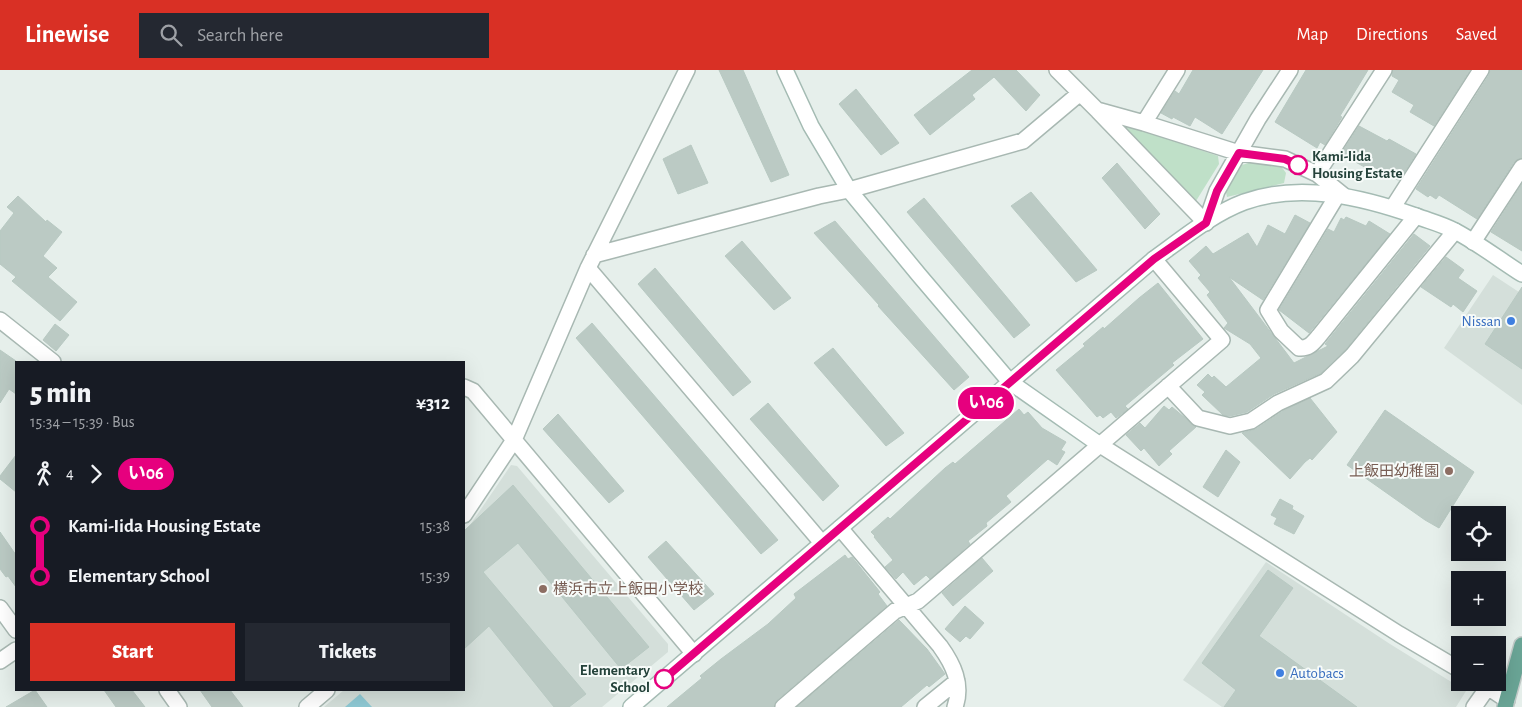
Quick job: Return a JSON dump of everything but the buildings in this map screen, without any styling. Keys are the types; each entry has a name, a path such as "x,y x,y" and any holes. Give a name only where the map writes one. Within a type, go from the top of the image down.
{"main road":[{"path":"1506,703 1522,645"}],"street":[{"path":"465,514 514,440 591,262 687,70"},
{"path":"785,70 812,126 849,190 1010,382 1100,445 1451,665"},
{"path":"1057,70 1206,223"},
{"path":"1144,123 1177,70"},
{"path":"1206,223 1217,191 1258,119 1290,70"},
{"path":"1317,174 1384,70"},
{"path":"1393,207 1482,70"},
{"path":"591,262 819,196 849,190 1023,141 1080,93"},
{"path":"1097,110 1239,153 1285,159 1317,174 1341,195"},
{"path":"1472,242 1522,167"},
{"path":"631,707 1154,259 1224,211 1245,202 1271,196 1298,193 1341,195 1393,207 1455,231 1522,274"},
{"path":"1341,195 1268,310 1281,331 1299,348 1305,349 1319,336 1416,216"},
{"path":"1168,386 1198,418 1230,426 1251,421 1278,403 1326,381 1352,356 1455,231"},
{"path":"783,707 895,611 918,600 1222,340 1154,259"},
{"path":"591,262 822,544"},
{"path":"0,320 52,361"},
{"path":"465,387 473,391 694,654"},
{"path":"840,528 952,662 958,694 955,707"},
{"path":"0,608 15,629"},
{"path":"0,660 15,651"},
{"path":"925,707 957,681"},
{"path":"168,691 179,707"},
{"path":"307,707 326,691"},
{"path":"1474,707 1481,691"},
{"path":"1491,691 1506,703"}],"shaded area":[{"path":"1493,275 1522,294 1522,405 1444,348"},
{"name":"横浜市立上飯田小学校","path":"511,465 517,466 668,644 668,652 602,707 324,707 343,691 465,691 465,533"},
{"path":"1266,562 1451,682 1451,691 1466,691 1456,707 1222,707 1183,680"}],"green space":[{"path":"1120,123 1218,156 1219,164 1196,201"},
{"path":"1258,160 1281,166 1286,173 1284,183 1227,197 1226,192 1242,165"}],"water":[{"path":"360,694 372,707 345,707"}],"bus line":[{"name":"い06","path":"664,679 1154,259 1206,223 1217,191 1239,153 1285,159 1298,165"}],"place":[{"name":"Kami-Iida Housing Estate","path":"1298,165"},
{"name":"Nissan","path":"1511,321"},
{"name":"上飯田幼稚園","path":"1449,471"},
{"name":"横浜市立上飯田小学校","path":"543,589"},
{"name":"Autobacs","path":"1280,673"},
{"name":"Elementary School","path":"664,679"}]}
